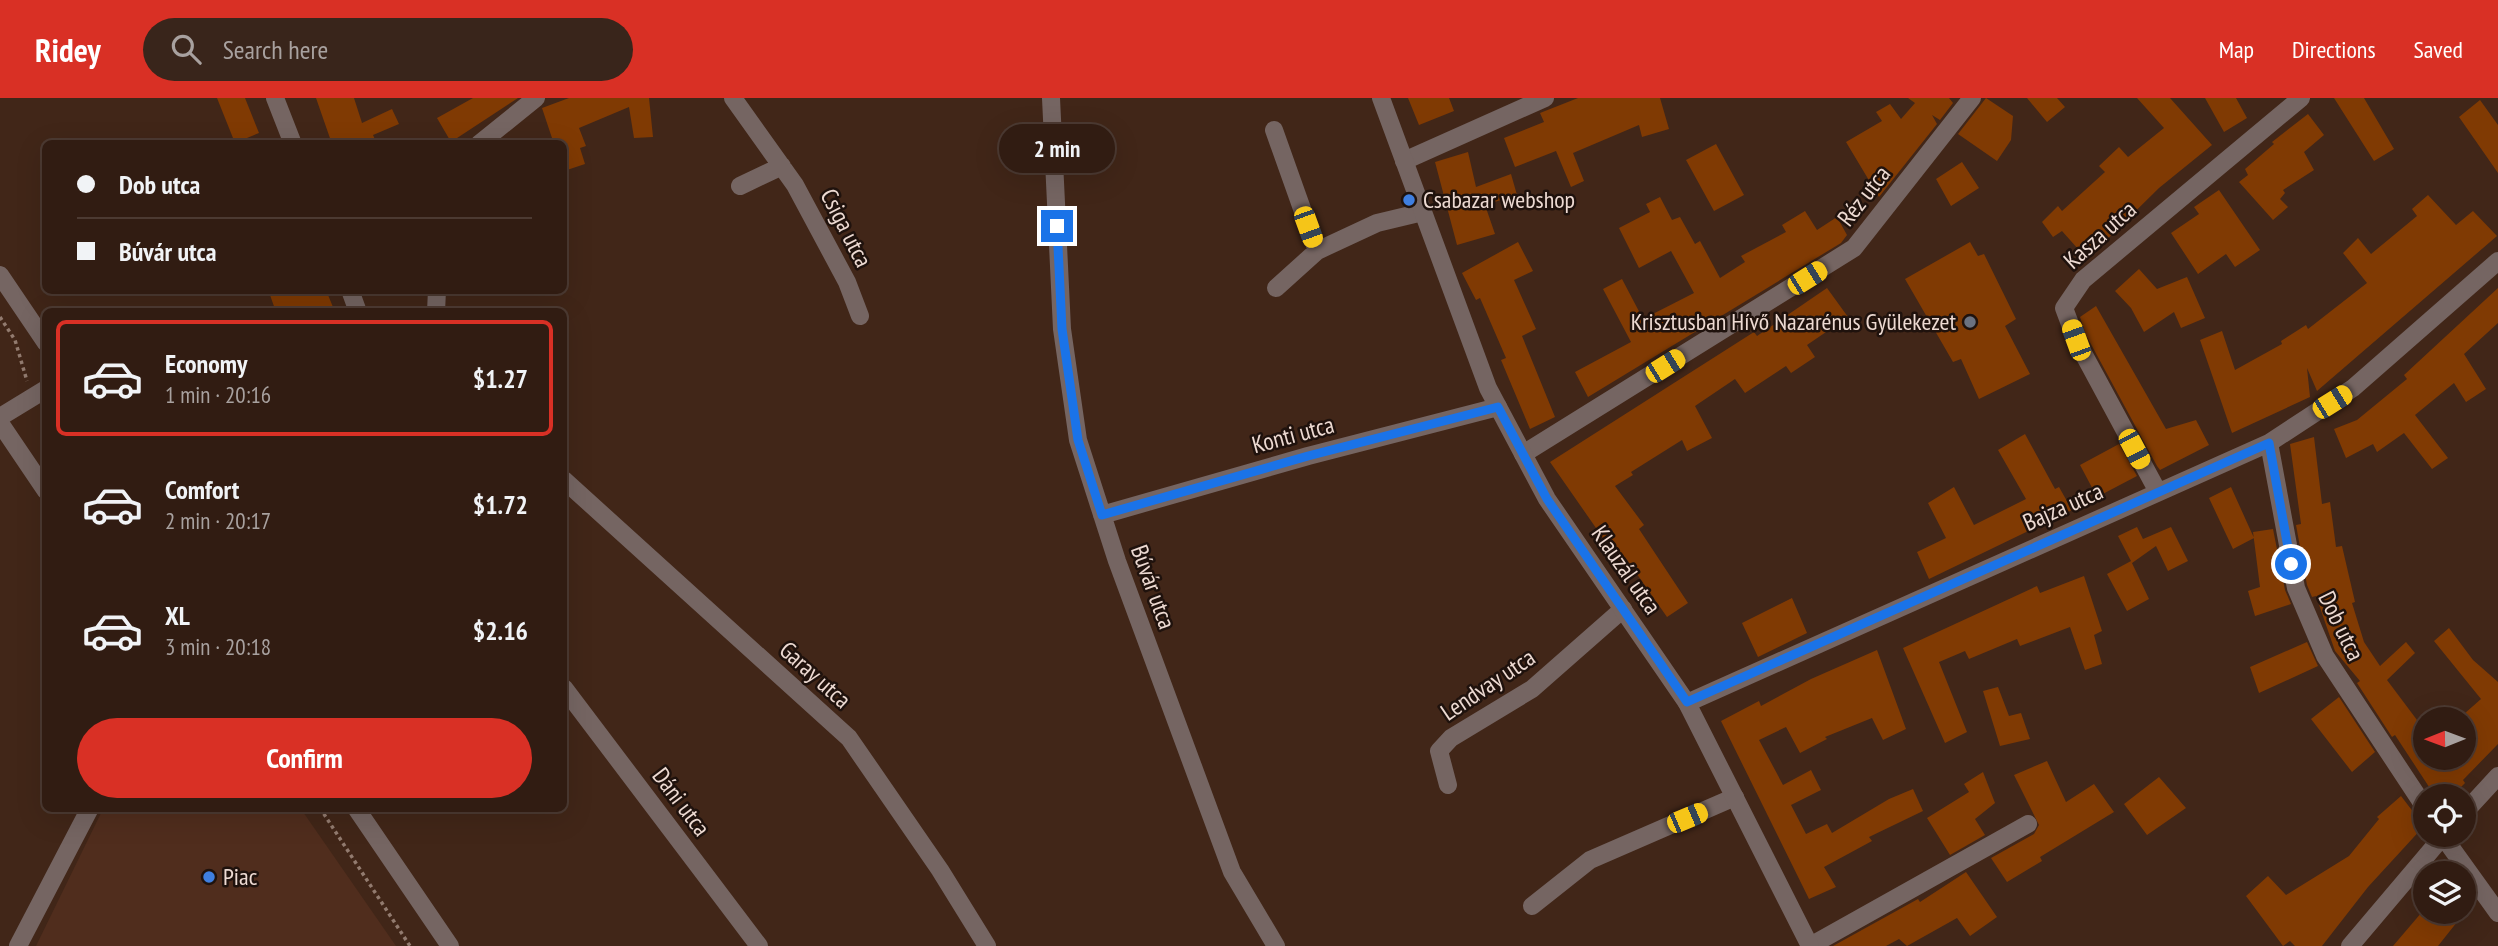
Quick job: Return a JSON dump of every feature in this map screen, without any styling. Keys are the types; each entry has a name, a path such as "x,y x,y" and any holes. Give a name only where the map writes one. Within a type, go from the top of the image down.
{"street":[{"path":"275,98 291,140"},
{"path":"484,140 536,98"},
{"name":"Csiga utca","path":"733,98 795,185 840,270 860,316"},
{"name":"Búvár utca","path":"1051,98 1062,329 1078,440 1102,515 1232,872 1276,946"},
{"name":"Klauzál utca","path":"1381,98 1498,407 1547,499 1687,702 1810,946 2028,824"},
{"path":"1404,161 1545,98"},
{"name":"Réz utca","path":"1523,454 1854,248 1972,98"},
{"name":"Kasza utca","path":"2158,492 2076,340 2064,308 2083,280 2301,98"},
{"path":"1274,130 1317,251"},
{"path":"740,186 782,166"},
{"path":"1276,288 1317,251 1377,223 1423,212"},
{"name":"Bajza utca","path":"1687,702 2269,443 2353,388 2498,261"},
{"path":"0,275 42,338"},
{"path":"0,417 40,392"},
{"name":"Konti utca","path":"1102,515 1308,456 1498,407"},
{"path":"0,423 42,485"},
{"name":"Dob utca","path":"2269,443 2295,588 2325,656 2413,789"},
{"name":"Garay utca","path":"567,483 849,738 940,870 987,946"},
{"name":"Lendvay utca","path":"1448,785 1439,751 1451,738 1532,689 1623,608"},
{"name":"Dáni utca","path":"567,692 759,946"},
{"path":"2476,800 2498,776"},
{"path":"1532,906 1590,860 1735,797"},
{"path":"18,946 88,812"},
{"path":"359,812 450,946"},
{"path":"2350,946 2433,847"},
{"path":"2451,847 2498,913"}],"path":[{"path":"0,317 15,340 23,374 40,392"},
{"path":"323,812 410,946"}],"shaded area":[{"name":"Piac","path":"102,812 303,812 396,946 36,946"}],"building":[{"path":"217,98 245,98 259,133 242,140 234,140"},
{"path":"316,98 354,98 362,123 392,109 399,124 373,135 375,140 331,140"},
{"path":"473,98 518,98 454,140 450,140 437,118"},
{"path":"569,98 649,98 653,137 634,138 629,107 579,128 586,146 580,148 585,164 567,170 567,140 553,140 542,108"},
{"path":"1408,98 1449,98 1454,111 1419,125"},
{"path":"1578,98 1660,98 1669,129 1642,137 1639,125 1573,153 1584,181 1571,187 1556,151 1515,167 1504,138 1544,122 1540,113"},
{"path":"1908,98 1949,98 1953,103 1940,120 1932,115 1937,124 1879,197 1846,142 1882,121 1876,112 1890,104 1901,119 1915,103"},
{"path":"1986,98 2013,116 2011,140 1997,161 1958,134"},
{"path":"2027,98 2057,98 2065,107 2047,122"},
{"path":"2137,98 2170,98 2212,145 2159,188 2087,259 2062,231 2053,237 2042,222 2058,206 2062,211 2105,172 2099,166 2119,147 2128,157 2164,128"},
{"path":"2205,98 2236,98 2247,118 2224,132"},
{"path":"2334,98 2364,98 2394,149 2374,161"},
{"path":"2480,100 2498,125 2498,173 2459,117"},
{"path":"2308,114 2324,135 2304,152 2314,170 2283,190 2285,193 2280,199 2288,207 2273,220 2239,182 2248,175 2245,169 2274,144 2272,142"},
{"path":"1716,144 1744,195 1714,211 1686,160"},
{"path":"1468,152 1476,187 1511,174 1517,195 1485,205 1495,234 1457,245 1435,162"},
{"path":"1962,162 1979,188 1951,206 1936,179"},
{"path":"2219,190 2260,250 2235,267 2226,254 2198,274 2171,233 2199,214 2194,207"},
{"path":"2428,195 2456,225 2473,211 2497,236 2317,391 2307,368 2310,397 2232,433 2200,340 2222,331 2235,370 2282,344 2281,341 2306,325 2308,329 2367,283 2343,253 2358,238 2371,254 2417,216 2412,209"},
{"path":"1660,197 1672,220 1680,217 1695,244 1700,241 1720,278 1745,262 1741,256 1786,232 1782,225 1805,211 1817,230 1837,217 1847,235 1841,243 1588,397 1575,372 1631,342 1603,289 1622,279 1643,319 1694,293 1671,251 1639,268 1619,228 1650,212 1646,204"},
{"path":"1518,242 1533,271 1514,280 1536,329 1522,336 1555,417 1530,429 1501,360 1506,358 1480,298 1476,300 1462,273"},
{"name":"Krisztusban Hívő Nazarénus Gyülekezet","path":"1970,242 1978,256 1984,254 2016,319 2005,326 2030,374 1979,399 1961,359 1953,362 1905,279"},
{"path":"2139,269 2157,289 2187,277 2205,318 2181,328 2174,312 2144,332 2131,308 2115,291"},
{"path":"1827,288 1848,317 1807,345 1815,357 1791,373 1786,366 1745,393 1735,379 1695,406 1712,438 1687,451 1682,440 1631,472 1633,475 1615,486 1644,525 1639,529 1688,603 1667,617 1625,557 1619,561 1550,462 1754,332 1757,336"},
{"path":"2498,288 2498,323 2464,354 2486,389 2466,402 2454,383 2415,415 2448,458 2432,469 2404,433 2377,452 2373,444 2346,458 2334,429 2357,420 2407,379 2404,375"},
{"path":"328,294 333,308 275,308 270,295"},
{"path":"2096,306 2166,429 2196,420 2209,445 2160,470 2086,335 2080,317"},
{"path":"2025,434 2055,489 2059,487 2072,510 1929,579 1917,552 1946,538 1928,503 1954,487 1974,525 2026,499 1998,450"},
{"path":"2314,437 2322,504 2330,502 2336,547 2342,546 2355,602 2352,603 2364,642 2380,666 2406,642 2415,653 2387,680 2413,715 2413,762 2395,735 2392,737 2357,683 2360,681 2335,651 2316,596 2312,597 2307,585 2296,525 2301,524 2290,444"},
{"path":"2119,444 2137,476 2097,497 2080,465"},
{"path":"2231,487 2254,538 2233,549 2209,498"},
{"path":"2137,527 2143,539 2171,527 2188,561 2168,571 2156,546 2132,563 2118,536"},
{"path":"2273,529 2285,590 2291,604 2255,616 2248,591 2260,587 2253,532"},
{"path":"2131,561 2149,599 2127,611 2107,574"},
{"path":"2084,576 2102,631 2094,635 2102,664 2085,670 2070,627 2020,646 2017,639 1969,659 1965,651 1939,662 1967,732 1945,743 1903,648 2037,586 2040,593"},
{"path":"1792,598 1807,633 1758,657 1742,623"},
{"path":"2449,628 2473,660 2498,682 2498,744 2476,767 2476,707 2472,707 2481,699 2434,641"},
{"path":"2307,642 2318,666 2259,693 2250,667"},
{"path":"1877,650 1906,729 1883,740 1872,718 1825,737 1827,739 1800,753 1786,727 1759,740 1783,785 1811,770 1821,790 1791,805 1806,834 1827,824 1832,833 1889,799 1913,789 1923,811 1869,837 1872,841 1824,867 1836,887 1809,899 1721,721 1759,701 1761,706 1811,679"},
{"path":"1998,687 2009,716 2021,713 2030,739 2000,746 1983,691"},
{"path":"2339,697 2375,752 2352,772 2311,719"},
{"path":"2047,761 2066,802 2094,784 2114,812 2040,857 2042,861 2007,882 1991,858 2034,834 2039,825 2014,775"},
{"path":"2418,770 2473,770 2463,780 2464,784 2427,784"},
{"path":"1983,772 1995,803 1975,819 1985,835 1950,855 1927,818 1969,792 1964,784"},
{"path":"2159,777 2186,808 2147,835 2124,804"},
{"path":"2401,796 2413,812 2413,838 2368,887 2322,946 2295,946 2290,941 2283,946 2246,896 2268,876 2286,895 2349,856 2379,819 2377,817"},
{"path":"1966,872 1997,917 1970,936 1957,918 1907,946 1899,939 1886,946 1833,946 1918,899 1920,902"},
{"path":"2413,923 2455,924 2438,946 2393,946"}],"place":[{"name":"Csabazar webshop","path":"1409,200"},
{"name":"Krisztusban Hívő Nazarénus Gyülekezet","path":"1970,322"},
{"name":"Piac","path":"209,877"}],"route":[{"path":"1057,226 1062,329 1078,440 1102,515 1308,456 1498,407 1547,499 1687,702 2269,443 2291,564"}]}
